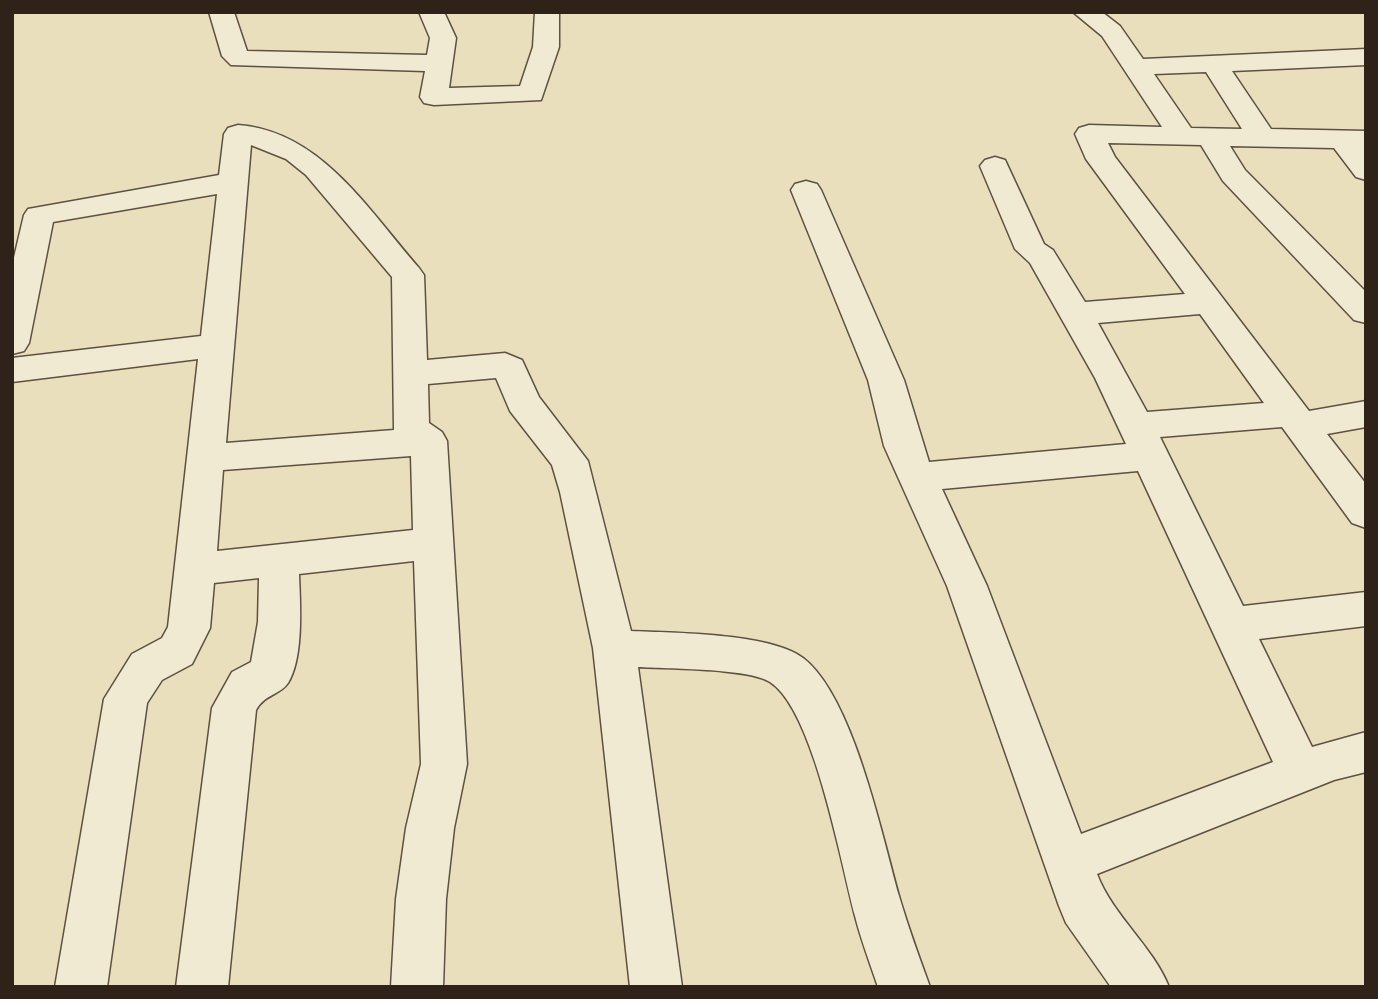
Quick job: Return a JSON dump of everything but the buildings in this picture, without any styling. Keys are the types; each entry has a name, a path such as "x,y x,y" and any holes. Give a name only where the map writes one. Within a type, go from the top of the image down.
{"street":[{"path":"221,12 235,56 240,59 438,63"},
{"path":"431,12 443,38 434,97 531,94 546,47 547,12"},
{"path":"1085,12 1111,31 1136,68 1195,135 1366,312"},
{"path":"1136,68 1366,57"},
{"path":"1214,64 1261,136"},
{"path":"81,987 126,699 147,667 177,651 186,639 196,569 238,134 253,135 296,153 316,169 408,275 411,429 429,441"},
{"path":"1366,171 1354,139 1089,134 1101,159 1366,513"},
{"path":"995,166 1031,249 1042,257 1113,378 1301,772"},
{"path":"12,343 21,249 38,215 233,181"},
{"path":"806,190 886,380 903,446 967,586 1084,906 1143,987"},
{"path":"1076,314 1209,303"},
{"path":"12,370 219,345"},
{"path":"410,374 497,364 510,368 523,402 569,461 614,648 656,987"},
{"path":"918,477 1297,419 1366,414"},
{"path":"207,458 429,441"},
{"path":"417,987 421,899 430,828 444,764 429,441"},
{"path":"196,569 432,544"},
{"path":"202,987 234,708 247,685 271,673 279,622 279,560"},
{"path":"1232,625 1366,609"},
{"path":"614,648 756,660 786,669 808,691 856,824 880,915 904,987"},
{"path":"1068,862 1301,772 1366,752"}]}
